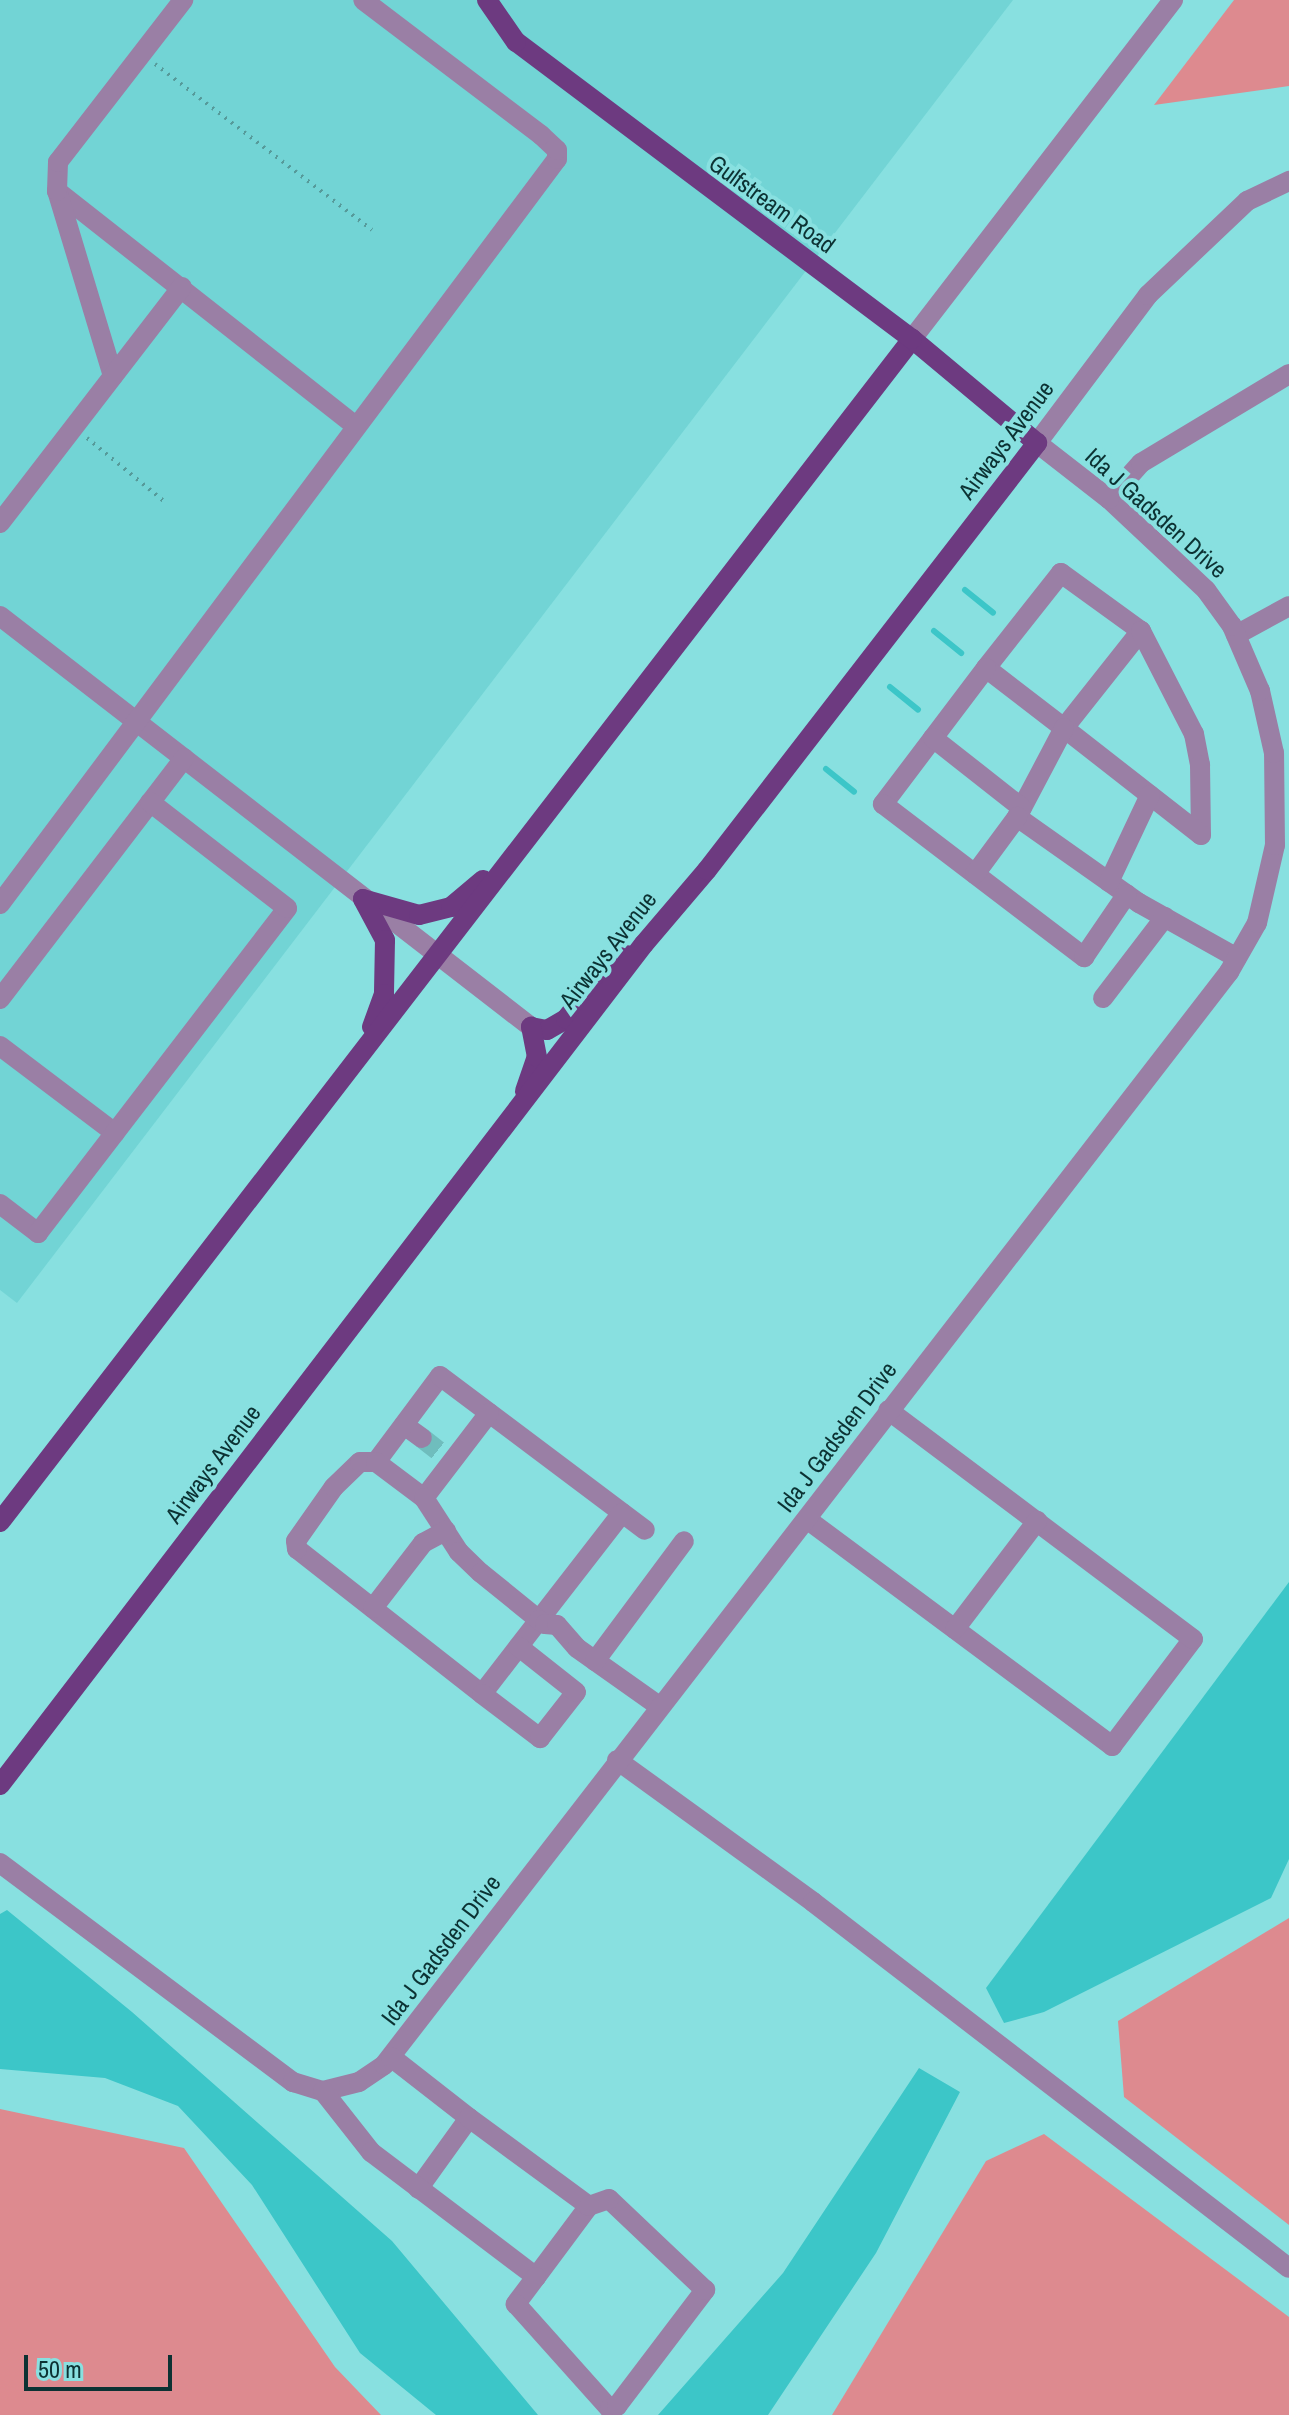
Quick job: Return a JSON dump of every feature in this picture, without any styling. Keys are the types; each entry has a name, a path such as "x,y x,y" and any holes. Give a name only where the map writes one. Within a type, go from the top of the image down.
{"main road":[{"name":"Gulfstream Road","path":"487,0 516,42 912,339 1037,443"},
{"path":"0,1522 364,1046 438,955 508,859 912,339"},
{"name":"Airways Avenue","path":"0,1785 644,944 716,858 1037,443"},
{"path":"363,899 419,915 451,907 508,859"},
{"path":"363,899 385,940 384,994 364,1046"},
{"path":"519,1107 537,1057 531,1027 547,1030 566,1019 603,972 644,944"}],"street":[{"path":"113,376 57,191 58,162 183,0"},
{"path":"0,904 138,723 161,684 557,159 557,150 541,135 363,0"},
{"path":"912,339 1173,0"},
{"name":"Airways Avenue","path":"1037,443 1148,295 1247,201 1289,181"},
{"path":"57,191 356,426"},
{"path":"0,523 182,287"},
{"path":"1109,499 1141,463 1289,374"},
{"name":"Ida J Gadsden Drive","path":"323,2091 358,2083 391,2057 617,1760 808,1520 888,1410 1237,958 1257,923 1275,830 1274,753 1260,691 1236,635 1206,590 1109,499 1037,443"},
{"path":"986,668 1201,835 1200,765 1194,734 1141,631 1061,573 986,668 883,804 1084,957 1127,894"},
{"path":"1236,635 1289,606"},
{"path":"0,616 531,1027"},
{"path":"975,874 1020,813 1064,728 1141,631"},
{"path":"933,738 1020,813 1109,882 1237,958"},
{"path":"0,999 184,758"},
{"path":"1109,882 1150,795"},
{"path":"0,1204 38,1233 287,908 150,802"},
{"path":"1103,998 1165,917"},
{"path":"0,1046 115,1133"},
{"path":"376,1462 440,1376 645,1530"},
{"path":"808,1520 1112,1746 1193,1639 888,1410"},
{"path":"424,1498 447,1457 489,1413"},
{"path":"404,1425 422,1438"},
{"path":"519,1647 576,1692 540,1738 297,1549 296,1541 334,1487 360,1462 376,1462 424,1498 446,1531 481,1573 542,1622 549,1636 566,1649 577,1648 659,1706"},
{"path":"482,1694 542,1622 622,1513"},
{"path":"955,1629 1037,1521"},
{"path":"373,1608 423,1543 446,1531"},
{"path":"595,1661 684,1541"},
{"path":"617,1760 813,1902 1289,2268"},
{"path":"0,1863 293,2082 323,2091 371,2152 536,2277"},
{"path":"391,2057 589,2206"},
{"path":"351,2125 348,2114 358,2083"},
{"path":"418,2189 469,2118"},
{"path":"609,2199 705,2290 617,2406 610,2409 516,2304 536,2277 589,2206 609,2199"}],"path":[{"path":"141,54 372,230"},
{"path":"73,428 165,502"}],"shaded area":[{"path":"0,0 1013,0 17,1303 0,1290"},
{"path":"1234,0 1289,0 1289,86 1154,105"},
{"path":"1289,1582 1289,1859 1271,1898 1044,2012 1004,2023 986,1988"},
{"path":"7,1910 132,2012 392,2241 538,2415 436,2415 360,2353 252,2185 178,2106 105,2078 0,2069 0,1914"},
{"path":"1289,1918 1289,2225 1124,2097 1118,2021"},
{"path":"919,2068 960,2092 876,2253 768,2415 658,2415 783,2273"},
{"path":"0,2109 184,2148 335,2367 381,2415 0,2415"},
{"path":"1044,2134 1289,2317 1289,2415 832,2415 986,2161"}],"waterway":[{"path":"965,590 993,613"},
{"path":"934,631 961,653"},
{"path":"890,687 918,710"},
{"path":"826,769 854,792"}],"tunnel":[{"path":"422,1438 441,1453"}]}
